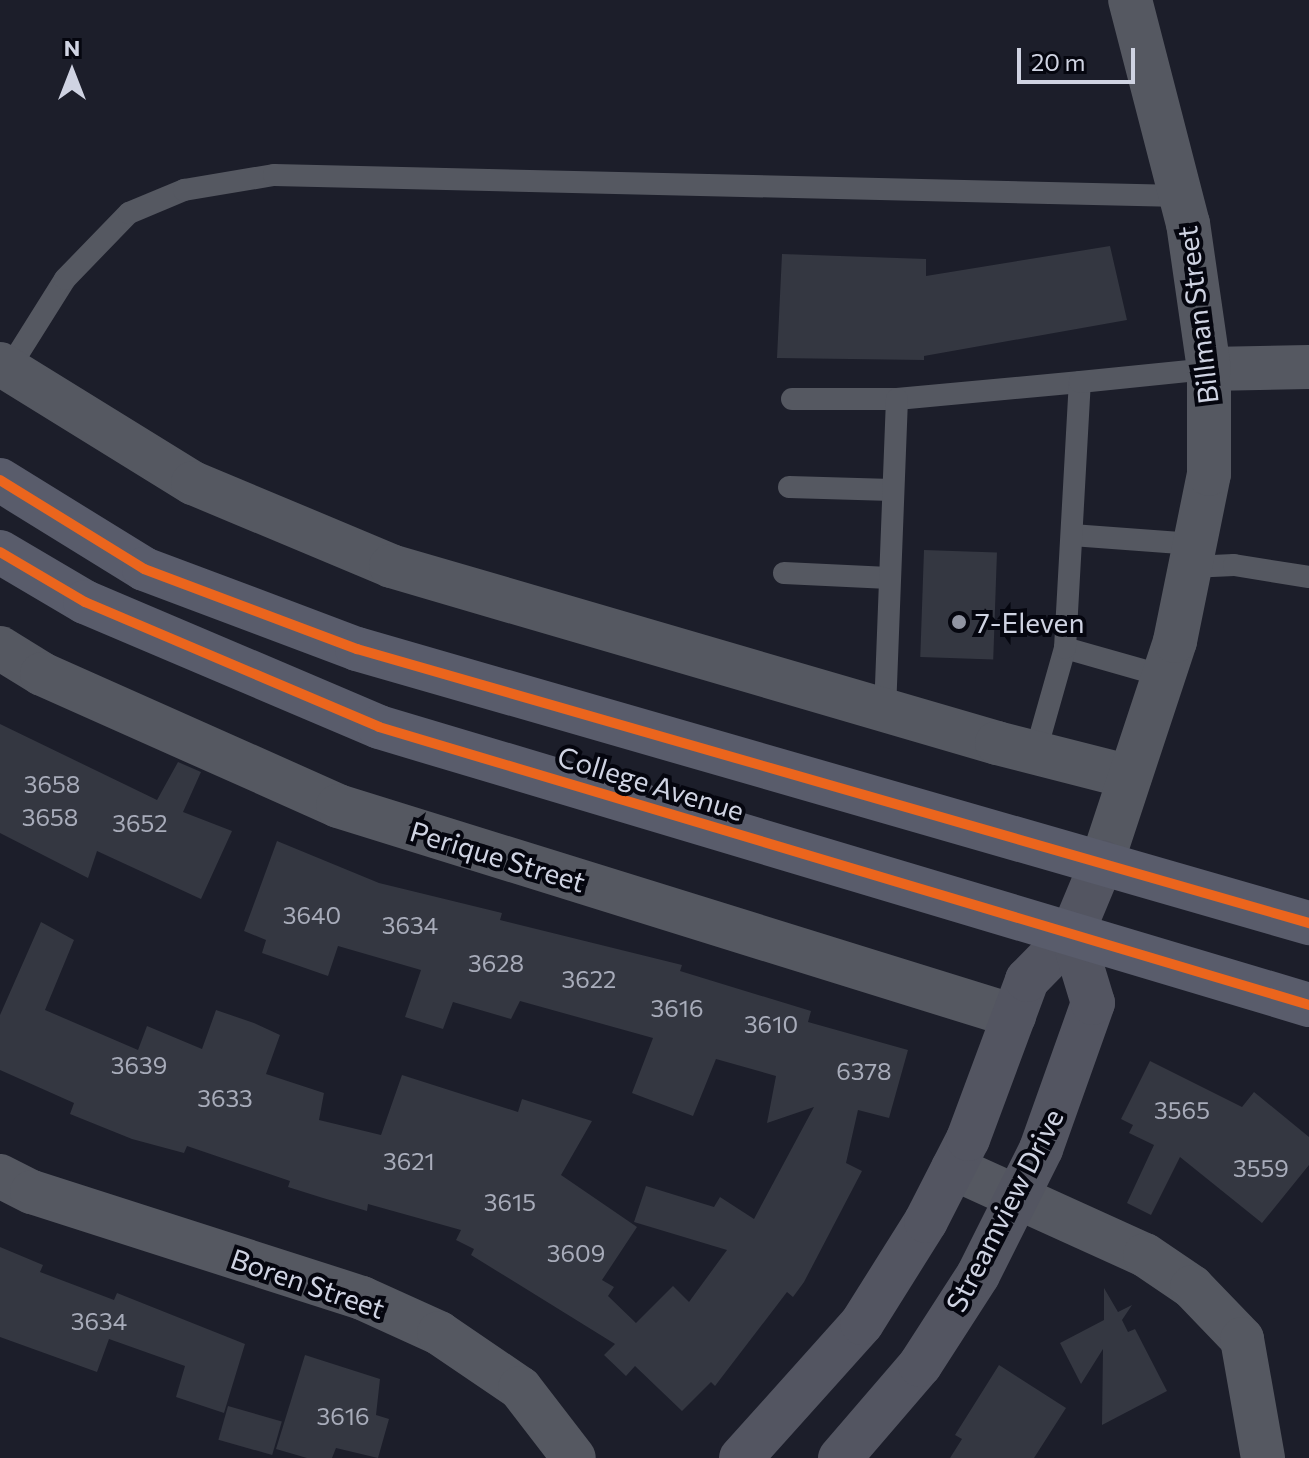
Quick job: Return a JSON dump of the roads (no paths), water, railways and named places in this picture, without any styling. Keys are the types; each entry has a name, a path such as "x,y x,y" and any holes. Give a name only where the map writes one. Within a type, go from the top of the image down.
{"main road":[{"name":"College Avenue","path":"0,480 144,569 357,649 1309,923"},
{"name":"College Avenue","path":"0,552 85,602 379,727 1309,1005"},
{"path":"741,1458 780,1420 862,1323 953,1168 1027,980 1072,934 1102,862"},
{"name":"Streamview Drive","path":"840,1458 920,1365 978,1275 1041,1149 1093,1003 1072,934"}],"street":[{"name":"Billman Street","path":"1102,862 1163,676 1209,474 1209,369 1181,196 1130,0"},
{"path":"4,367 193,483 391,566 1035,754 1130,777"},
{"path":"1209,369 1309,367"},
{"name":"Perique Street","path":"0,648 42,674 338,806 1014,1016"},
{"path":"953,1168 1145,1255 1192,1287 1242,1339 1263,1458"},
{"name":"Boren Street","path":"0,1176 32,1192 362,1298 439,1333 520,1388 574,1458"}],"lane":[{"path":"4,367 65,279 129,213 184,190 274,175 1181,196"},
{"path":"792,399 897,399 1209,369"},
{"path":"1035,754 1065,648 1080,382"},
{"path":"885,711 897,399"},
{"path":"789,487 892,490"},
{"path":"1072,535 1309,577"},
{"path":"784,573 889,578"},
{"path":"1065,648 1163,676"}],"place":[{"name":"7-Eleven","path":"959,622"}]}
